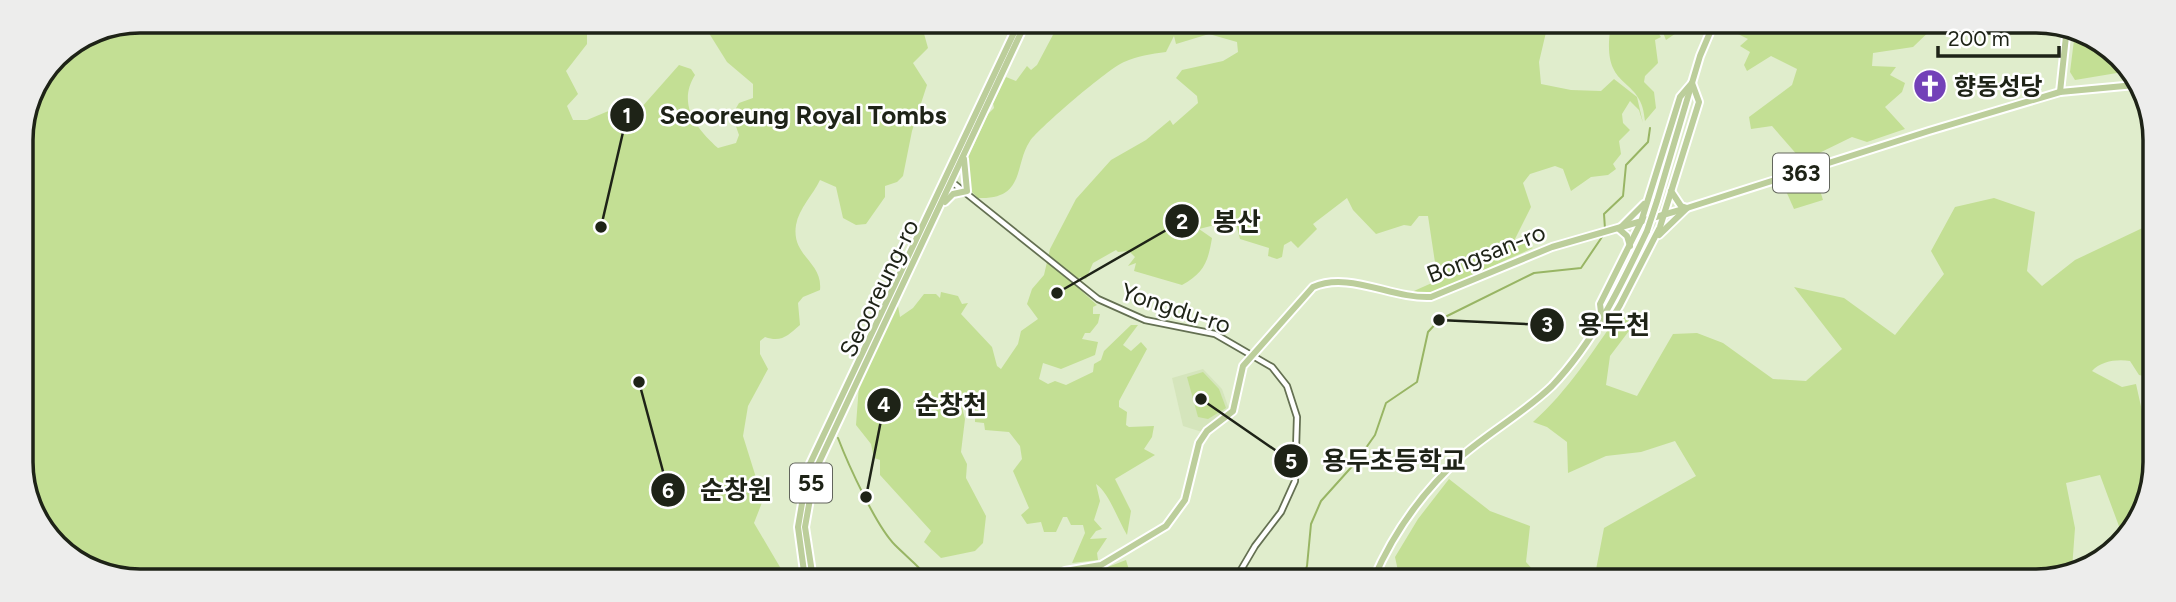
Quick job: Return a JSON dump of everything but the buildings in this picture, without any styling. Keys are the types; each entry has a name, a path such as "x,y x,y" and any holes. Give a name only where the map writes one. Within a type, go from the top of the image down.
{"main road":[{"name":"Seooreung-ro","path":"811,569 805,527 815,471 965,154 1015,33"},
{"name":"Seooreung-ro","path":"804,569 798,527 808,468 1019,33"},
{"path":"1378,569 1391,542 1429,492 1464,455 1550,388 1602,320 1647,231 1692,83 1710,33"},
{"path":"2060,92 2066,38"},
{"path":"1602,320 1614,315 1656,239 1699,102 1692,83"},
{"path":"1602,320 1600,304 1641,222 1680,97 1692,83"},
{"name":"363","path":"1615,230 2060,92 2128,86"},
{"path":"939,209 953,194 967,191 963,162 965,154"},
{"path":"1656,239 1687,208 1681,206 1671,191"},
{"path":"1630,246 1627,236 1615,230 1637,213 1649,196"},
{"name":"Bongsan-ro","path":"1251,354 1313,287 1325,282 1340,282 1413,298 1431,297 1531,254 1615,230"},
{"name":"363","path":"1072,569 1101,565 1166,526 1185,500 1199,443 1207,431 1233,411 1240,376 1251,354"}],"street":[{"name":"Yongdu-ro","path":"951,182 967,191 1098,299 1115,309 1146,320 1215,334 1272,367 1292,395 1297,417 1295,481 1281,512 1241,569"}],"shaded area":[{"path":"1203,369 1222,389 1229,409 1202,432 1183,426 1172,378"}],"green space":[{"path":"140,33 587,33 587,44 566,71 578,94 567,106 573,120 587,120 618,107 633,117 679,65 691,69 695,75 688,96 689,106 696,124 718,148 736,143 739,135 732,115 739,103 753,98 753,84 727,62 709,33 924,33 928,48 913,63 927,85 912,131 903,176 897,182 885,186 885,197 866,224 856,225 843,218 836,187 820,180 800,213 796,225 798,245 817,272 820,290 803,297 798,303 800,325 796,329 780,338 765,337 760,341 760,354 768,369 748,406 743,436 763,500 754,523 781,569 140,569 106,563 75,547 55,527 41,503 33,462 33,133 44,93 55,75 87,48 119,35"},
{"path":"1054,33 1546,33 1539,62 1541,84 1571,90 1601,91 1614,79 1637,97 1643,123 1639,110 1630,101 1622,114 1623,123 1630,130 1619,141 1621,154 1613,164 1616,169 1608,175 1591,177 1571,191 1563,169 1555,166 1530,174 1523,183 1531,207 1515,239 1533,248 1435,292 1405,295 1434,282 1436,269 1428,216 1419,216 1411,226 1404,225 1376,234 1353,210 1347,198 1313,224 1317,229 1298,248 1291,241 1284,245 1282,257 1277,259 1268,256 1269,248 1240,239 1236,223 1231,221 1199,229 1212,238 1209,254 1200,271 1182,285 1134,271 1136,263 1128,266 1135,257 1129,251 1116,250 1093,263 1086,279 1080,277 1074,284 1097,305 1093,307 1093,314 1100,314 1098,323 1090,333 1085,333 1082,339 1098,342 1095,355 1061,369 1043,363 1039,379 1048,384 1055,381 1066,385 1093,372 1094,364 1101,360 1104,351 1131,325 1138,325 1123,345 1131,351 1141,342 1147,349 1119,401 1119,407 1127,412 1126,425 1129,427 1154,426 1152,437 1144,449 1155,455 1115,479 1131,511 1127,535 1109,500 1096,484 1100,501 1094,520 1102,529 1096,531 1090,539 1107,538 1097,553 1098,560 1072,563 1085,533 1083,525 1071,525 1067,517 1063,517 1056,532 1044,532 1041,522 1027,524 1021,515 1029,508 1013,471 1022,459 1020,446 1009,432 985,430 984,423 975,422 975,407 970,412 962,407 965,419 961,452 967,464 966,478 986,516 983,543 975,551 941,558 924,542 931,531 880,475 880,460 874,458 871,444 856,425 859,385 895,306 898,306 900,317 913,308 924,294 936,294 940,298 941,292 958,296 962,304 968,303 961,314 992,347 997,366 1001,369 1018,344 1021,331 1038,319 1027,304 1032,289 1044,275 1050,249 1076,199 1111,160 1146,140 1170,120 1173,125 1198,103 1197,96 1176,78 1182,70 1223,61 1238,52 1237,42 1209,34 1176,44 1174,36 1166,52 1124,62 1090,86 1036,134 1025,150 1011,187 993,197 978,198 968,188 966,162 988,114 994,108 993,103 1006,77 1016,81 1027,66 1031,70 1037,65"},
{"path":"1610,33 1658,33 1661,37 1655,40 1658,63 1645,76 1644,82 1654,92 1656,108 1645,121 1637,96 1617,74 1609,51"},
{"path":"1663,33 1676,33 1666,40"},
{"path":"1736,33 1928,33 1913,47 1873,53 1872,66 1896,67 1890,75 1905,83 1902,92 1885,107 1905,129 1867,142 1852,137 1811,157 1799,157 1772,126 1751,129 1749,117 1792,85 1797,69 1771,56 1747,71 1744,65 1750,52 1740,46 1748,39"},
{"path":"2074,41 2095,51 2117,72 2075,80 2070,72"},
{"path":"1817,181 1823,200 1794,209 1786,191"},
{"path":"1994,198 2035,212 2027,271 2042,286 2075,260 2143,228 2143,376 2139,375 2130,361 2120,360 2100,365 2092,371 2122,387 2136,384 2143,412 2141,483 2135,503 2119,527 2100,475 2066,483 2075,528 2072,562 2043,569 1596,569 1604,528 1696,476 1675,441 1641,452 1606,456 1568,473 1567,442 1547,427 1533,422 1568,384 1619,314 1635,323 1610,356 1606,385 1637,396 1673,334 1697,333 1723,343 1773,379 1806,381 1842,349 1794,287 1844,298 1895,335 1944,274 1931,251 1955,207"},
{"path":"1203,372 1219,389 1226,408 1208,419 1198,417 1187,377"},
{"path":"1449,479 1490,511 1530,526 1526,562 1532,569 1398,569 1395,557 1418,519"},
{"path":"1126,560 1129,569 1103,569"}],"waterway":[{"path":"1605,229 1604,214 1623,196 1626,165 1648,142 1650,128"},
{"path":"1306,569 1311,524 1321,501 1356,462 1375,435 1386,403 1417,382 1428,332 1439,320 1534,273 1581,268 1604,234"},
{"path":"838,438 879,524 895,545 920,569"}],"place":[{"name":"향동성당","path":"1930,86"},
{"name":"Seooreung Royal Tombs","path":"601,227"},
{"name":"봉산","path":"1057,293"},
{"name":"용두천","path":"1439,320"},
{"name":"순창원","path":"639,382"},
{"name":"용두초등학교","path":"1201,399"},
{"name":"순창천","path":"866,497"}]}
